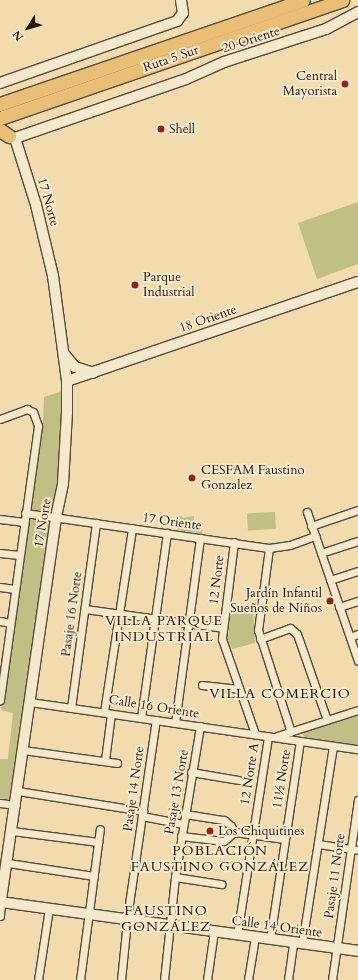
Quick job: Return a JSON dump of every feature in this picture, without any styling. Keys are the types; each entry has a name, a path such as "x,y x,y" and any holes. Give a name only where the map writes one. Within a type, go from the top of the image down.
{"highway":[{"name":"Ruta 5 Sur","path":"0,104 303,0"},
{"name":"Ruta 5 Sur","path":"0,118 342,0"}],"street":[{"path":"0,84 174,22 182,16 183,10 181,0"},
{"name":"20 Oriente","path":"6,136 186,79 224,62 326,29 358,12"},
{"name":"17 Norte","path":"0,916 56,518 63,484 67,382 53,276 46,244 6,136"},
{"name":"18 Oriente","path":"67,382 358,282"},
{"path":"64,354 75,367 93,373"},
{"path":"0,419 27,409 33,412 38,426 10,622 3,656 0,700"},
{"path":"312,526 358,510"},
{"path":"306,512 358,661"},
{"name":"17 Oriente","path":"25,514 269,548 290,545 315,536"},
{"path":"0,519 24,522"},
{"name":"Pasaje 16 Norte","path":"71,708 96,523"},
{"path":"105,760 108,712 118,613 132,528"},
{"path":"141,718 167,533"},
{"path":"175,723 200,538"},
{"path":"321,554 358,541"},
{"name":"12 Norte","path":"234,542 223,628 223,642 255,734"},
{"path":"269,548 258,622 260,638 292,732"},
{"path":"0,553 20,555"},
{"path":"330,580 358,571"},
{"path":"0,587 15,589"},
{"path":"339,607 358,601"},
{"path":"85,609 223,628"},
{"path":"0,621 10,622"},
{"path":"260,638 290,628 297,634 327,720"},
{"path":"350,637 358,634"},
{"path":"202,685 239,689"},
{"name":"Calle 16 Oriente","path":"30,702 358,749"},
{"name":"Calle 16 Oriente","path":"272,736 292,732 358,710"},
{"name":"Pasaje 14 Norte","path":"121,980 129,920 128,911 156,720"},
{"name":"Pasaje 13 Norte","path":"164,980 175,877 191,772 200,726"},
{"name":"12 Norte A","path":"237,934 253,834 272,736"},
{"name":"11½ Norte","path":"270,939 300,741"},
{"path":"288,980 298,943 318,844 333,746"},
{"path":"23,750 105,760 117,763"},
{"path":"191,772 238,780"},
{"path":"18,792 142,814 183,824"},
{"name":"Pasaje 11 Norte","path":"332,980 336,948 354,850 358,800"},
{"path":"0,803 16,805"},
{"path":"185,814 224,820 231,826 234,832"},
{"path":"80,980 100,829"},
{"path":"12,831 98,842"},
{"path":"181,836 224,841 234,832 285,839"},
{"path":"318,844 354,850"},
{"path":"8,863 94,876"},
{"path":"175,877 221,884"},
{"name":"Calle 14 Oriente","path":"2,902 358,951"},
{"path":"38,980 49,908"},
{"path":"207,980 214,931"},
{"path":"248,980 255,937"}],"shaded area":[{"path":"358,202 358,264 317,279 298,223"},
{"path":"62,391 59,488 13,800 0,798 0,759 8,759 13,713 1,710 43,420 44,397"},
{"path":"275,512 276,529 248,530 247,513"},
{"path":"182,516 183,518 194,516 194,522 191,526 203,527 202,533 178,530 177,517"},
{"path":"231,610 253,611 255,643 232,649 228,639"},
{"path":"358,716 358,746 305,737 303,735 305,731"}],"place":[{"name":"Central Mayorista","path":"345,84"},
{"name":"Shell","path":"161,129"},
{"name":"Parque Industrial","path":"135,285"},
{"name":"CESFAM Faustino Gonzalez","path":"192,478"},
{"name":"Jardín Infantil Sueños de Niños","path":"330,601"},
{"name":"Los Chiquitines","path":"210,831"}],"district":[{"name":"VILLA PARQUE INDUSTRIAL","path":"164,630"},
{"name":"VILLA COMERCIO","path":"280,694"},
{"name":"POBLACIÓN FAUSTINO GONZÁLEZ","path":"220,860"},
{"name":"FAUSTINO GONZÁLEZ","path":"166,920"}]}
